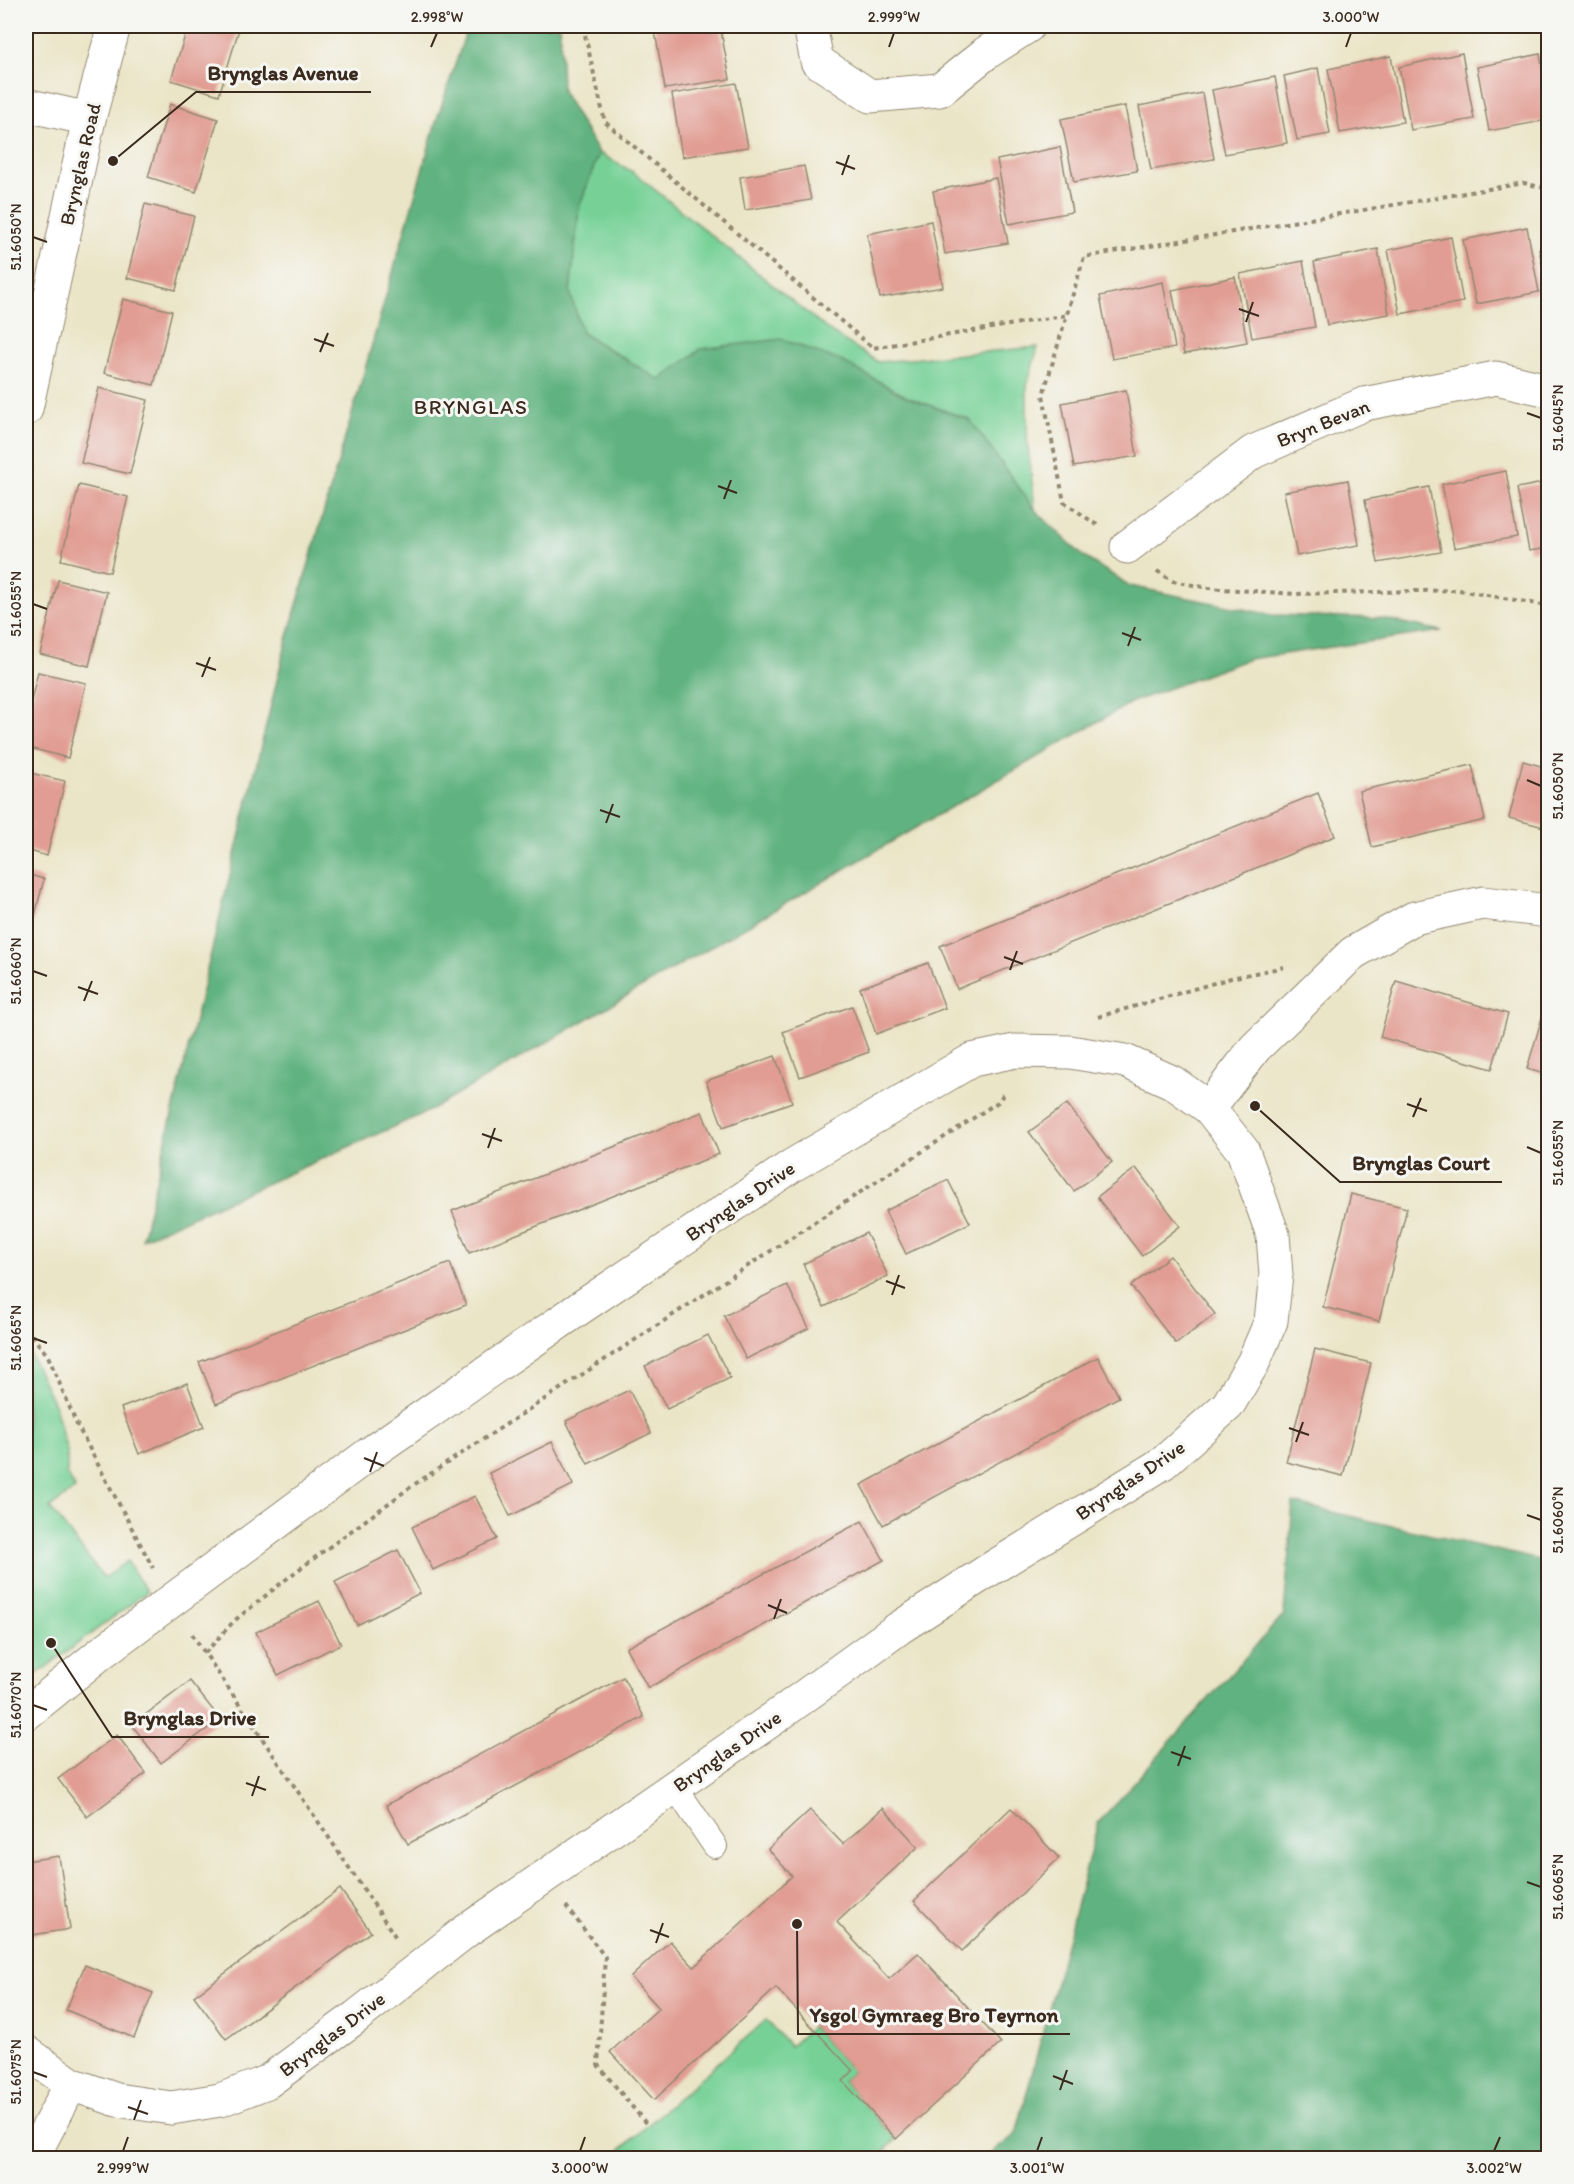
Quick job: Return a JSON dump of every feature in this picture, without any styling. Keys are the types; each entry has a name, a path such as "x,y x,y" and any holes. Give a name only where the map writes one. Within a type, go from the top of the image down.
{"street":[{"name":"Brynglas Road","path":"26,409 89,119 114,26"},
{"path":"810,26 817,61 870,96 940,90 986,53 1028,26"},
{"path":"26,105 89,119"},
{"name":"Bryn Bevan","path":"1126,547 1253,452 1364,404 1496,378 1548,390"},
{"path":"1209,1108 1255,1048 1353,953 1414,918 1483,903 1548,911"},
{"name":"Brynglas Drive","path":"26,1714 101,1653 369,1454 580,1308 793,1165 972,1060 1015,1051 1037,1051 1070,1052 1125,1061 1173,1082 1209,1108 1243,1151 1273,1235 1276,1275 1271,1322 1253,1363 1228,1405 1163,1463 899,1628 777,1716 466,1931 267,2082 220,2100 171,2108 117,2100 71,2084 26,2052"},
{"path":"33,2158 71,2084"}],"lane":[{"path":"675,1787 715,1846"}],"path":[{"path":"585,26 585,35 605,122 873,348 1067,315"},
{"path":"1548,189 1524,183 1084,257 1043,395 1064,502 1126,547 1141,561 1173,581 1208,588 1296,594 1459,590 1548,606"},
{"path":"1097,1017 1231,978 1279,967 1335,970"},
{"path":"205,1653 234,1621 294,1573 412,1486 998,1102 1037,1051"},
{"path":"26,1328 48,1356 77,1425 170,1602 417,1970"},
{"path":"544,1877 605,1957 598,2065 648,2126"}],"green space":[{"path":"468,26 560,26 562,91 599,153 579,207 570,292 582,333 660,380 701,349 781,339 841,361 907,397 970,420 1035,510 1084,557 1130,586 1272,615 1379,618 1442,631 1249,659 1132,702 429,1111 142,1239 286,643 437,119"},
{"path":"599,153 633,172 832,333 878,362 1038,347 1027,385 1027,438 1035,510 970,420 907,397 841,361 701,349 660,381 582,333 570,292 579,207"},
{"path":"26,1348 55,1406 67,1452 67,1474 75,1489 50,1508 104,1578 127,1561 147,1592 26,1682"},
{"path":"1293,1503 1548,1562 1548,2158 985,2158 1016,2134 1098,1823 1284,1614"},
{"path":"766,2020 790,2046 812,2027 853,2071 843,2081 896,2139 881,2155 883,2158 611,2158"}],"building":[{"path":"188,26 240,26 219,95 171,80"},
{"path":"654,26 720,26 730,79 665,89"},
{"path":"1462,53 1474,119 1411,130 1399,67"},
{"path":"1540,54 1548,102 1548,120 1489,131 1477,67"},
{"path":"1391,56 1403,122 1340,133 1328,69"},
{"path":"1318,68 1330,134 1297,140 1284,76"},
{"path":"1275,77 1287,143 1225,154 1212,90"},
{"path":"736,83 748,147 682,157 672,94"},
{"path":"1202,93 1214,159 1151,170 1139,106"},
{"path":"170,104 218,119 196,192 148,177"},
{"path":"1125,106 1137,171 1074,182 1061,119"},
{"path":"1060,147 1072,212 1009,224 997,160"},
{"path":"804,166 811,200 745,210 740,177"},
{"path":"996,178 1008,243 945,254 933,191"},
{"path":"145,204 194,216 176,290 127,278"},
{"path":"931,221 943,287 880,298 867,234"},
{"path":"1527,227 1539,292 1476,304 1463,240"},
{"path":"1451,237 1463,302 1400,314 1388,250"},
{"path":"1548,247 1548,289 1547,289 1539,249"},
{"path":"1378,249 1389,314 1327,325 1314,262"},
{"path":"1303,261 1315,327 1252,338 1240,274"},
{"path":"1235,277 1247,342 1184,354 1172,290"},
{"path":"1163,282 1175,348 1112,359 1100,296"},
{"path":"123,299 172,311 154,385 104,373"},
{"path":"99,388 148,400 130,474 81,463"},
{"path":"1126,390 1137,456 1074,467 1062,403"},
{"path":"1506,471 1517,537 1454,548 1442,484"},
{"path":"1348,480 1359,545 1297,556 1284,492"},
{"path":"1548,482 1548,548 1529,551 1517,488"},
{"path":"79,485 128,497 110,572 61,560"},
{"path":"1429,487 1441,552 1378,563 1365,500"},
{"path":"58,580 107,592 89,666 40,654"},
{"path":"38,672 86,683 68,758 26,747 26,721"},
{"path":"1523,761 1548,768 1548,828 1509,818"},
{"path":"1472,765 1485,820 1372,847 1359,791"},
{"path":"26,772 65,781 47,856 26,850"},
{"path":"1318,793 1335,836 957,989 940,946"},
{"path":"26,874 44,879 26,951"},
{"path":"928,963 945,1008 876,1034 860,988"},
{"path":"1396,981 1508,1014 1492,1069 1380,1037"},
{"path":"852,1006 869,1052 800,1077 783,1032"},
{"path":"1543,1014 1548,1015 1548,1075 1527,1069"},
{"path":"775,1056 792,1102 723,1127 706,1081"},
{"path":"1067,1104 1112,1162 1074,1191 1029,1132"},
{"path":"702,1112 719,1154 469,1253 452,1211"},
{"path":"1136,1168 1180,1226 1142,1256 1097,1197"},
{"path":"948,1180 970,1223 906,1254 885,1211"},
{"path":"1351,1194 1407,1208 1379,1321 1323,1307"},
{"path":"866,1233 888,1276 824,1307 803,1264"},
{"path":"1170,1256 1215,1314 1176,1344 1131,1286"},
{"path":"450,1263 466,1305 216,1404 199,1362"},
{"path":"787,1285 809,1328 746,1359 724,1316"},
{"path":"708,1335 730,1378 667,1409 645,1366"},
{"path":"1315,1349 1371,1363 1343,1476 1286,1462"},
{"path":"1098,1357 1119,1397 883,1525 861,1485"},
{"path":"187,1383 204,1427 139,1454 121,1408"},
{"path":"629,1390 651,1433 588,1464 566,1421"},
{"path":"552,1442 573,1485 510,1516 489,1473"},
{"path":"475,1496 497,1539 433,1570 412,1527"},
{"path":"862,1521 884,1560 648,1688 626,1648"},
{"path":"398,1550 420,1593 357,1625 335,1582"},
{"path":"319,1601 341,1644 278,1675 256,1632"},
{"path":"623,1677 644,1717 408,1844 386,1805"},
{"path":"190,1681 220,1719 161,1763 132,1725"},
{"path":"117,1735 146,1773 87,1817 58,1779"},
{"path":"883,1808 918,1847 837,1922 889,1979 918,1953 1001,2043 896,2139 843,2081 853,2071 776,1988 654,2100 610,2052 659,2008 631,1977 670,1941 694,1967 792,1876 768,1849 810,1810 843,1844"},
{"path":"1011,1808 1059,1858 962,1951 914,1901"},
{"path":"59,1856 70,1929 26,1936 26,1861"},
{"path":"340,1889 371,1932 226,2039 194,1996"},
{"path":"85,1965 153,1993 134,2038 66,2010"}],"place":[{"name":"Brynglas Avenue","path":"113,161"},
{"name":"Brynglas Court","path":"1255,1106"},
{"name":"Brynglas Drive","path":"51,1643"},
{"name":"Ysgol Gymraeg Bro Teyrnon","path":"797,1924"}],"district":[{"name":"BRYNGLAS","path":"471,406"}]}
